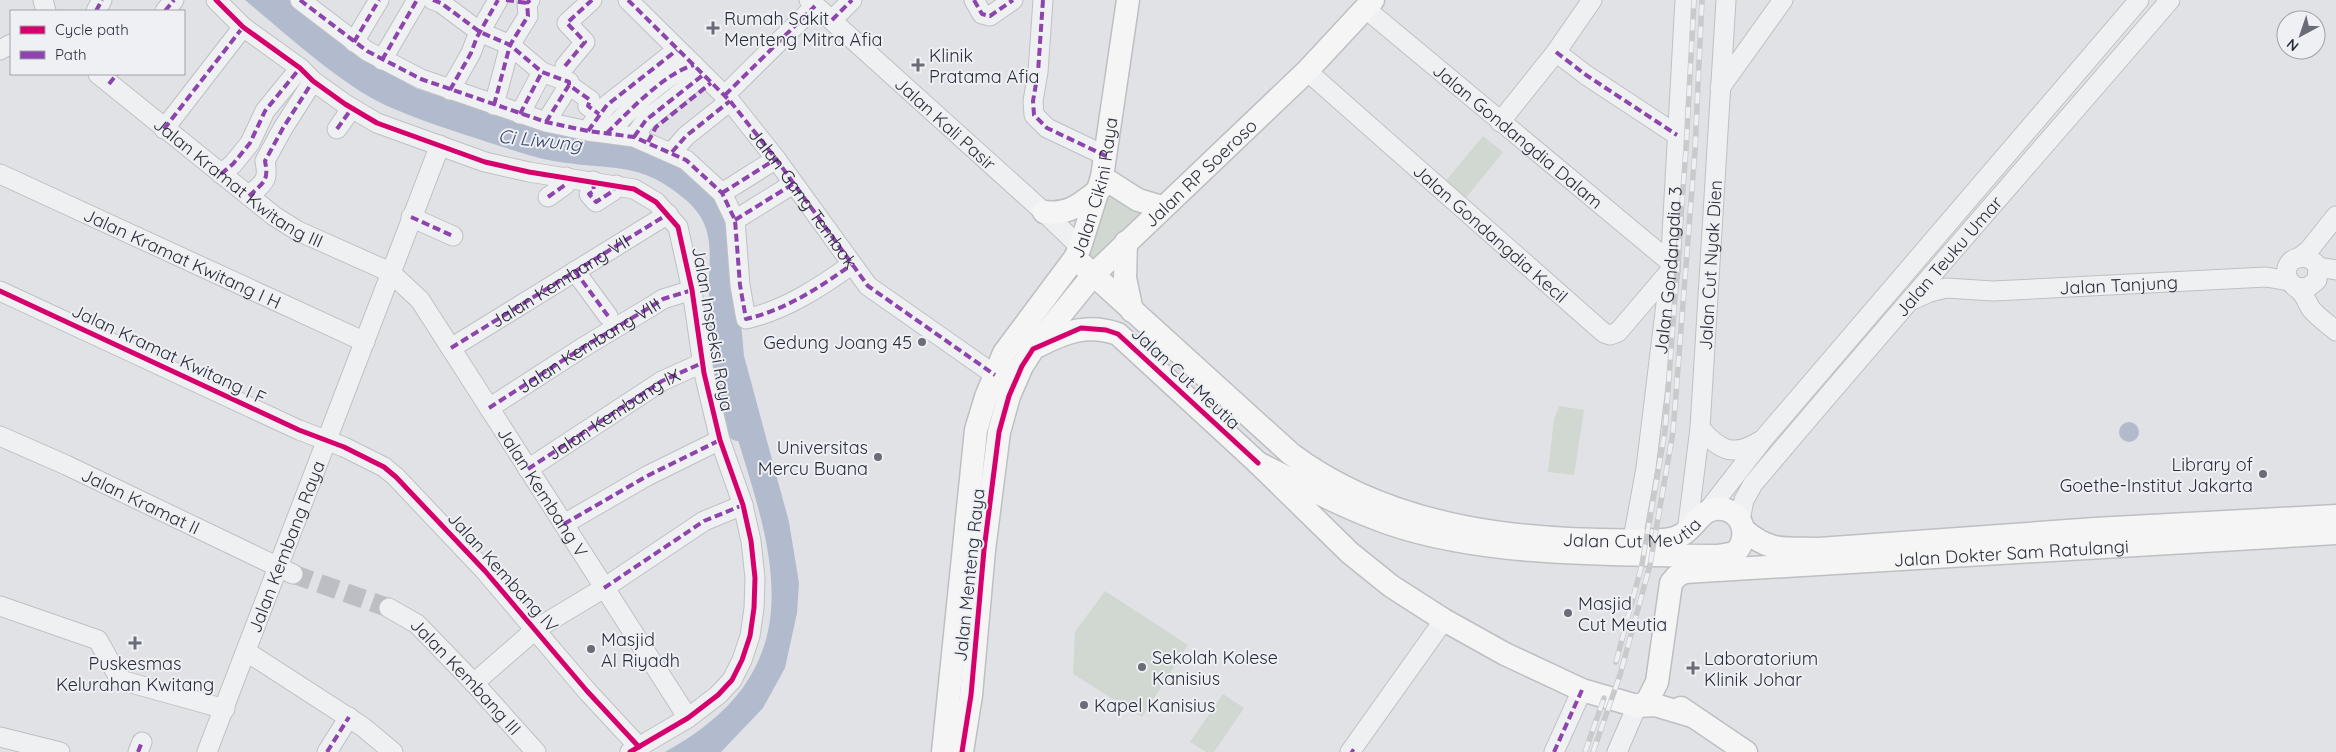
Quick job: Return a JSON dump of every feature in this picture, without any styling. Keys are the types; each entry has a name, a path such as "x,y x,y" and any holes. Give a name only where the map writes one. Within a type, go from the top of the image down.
{"main road":[{"name":"Jalan Cikini Raya","path":"1004,354 1078,253 1103,174 1128,0"},
{"name":"Jalan RP Soeroso","path":"1034,349 1093,275 1306,71 1369,5"},
{"path":"1044,212 1058,214 1069,211 1103,174 1138,200 1162,207"},
{"path":"1118,334 1124,320 1134,313 1125,278 1126,242"},
{"name":"Jalan Cut Meutia","path":"1078,253 1093,275 1291,454 1317,473 1345,488 1393,509 1465,528 1552,537 1675,539 1688,532 1709,509 1729,511 1742,525 1740,548 1730,555 1718,556 1550,551 1438,537 1388,523 1338,502 1258,463"},
{"name":"Jalan Cut Meutia","path":"1034,349 1081,328 1106,330 1118,334 1258,463 1350,552 1391,586 1444,620 1505,654 1582,690 1637,706 1655,705 1692,716"},
{"name":"Jalan Menteng Raya","path":"962,752 971,695 984,550 998,432 1009,396 1022,366 1034,349"},
{"name":"Jalan Menteng Raya","path":"943,752 976,430 1004,354"},
{"name":"Jalan Dokter Sam Ratulangi","path":"1742,525 1757,542 1773,548 1946,549"},
{"name":"Jalan Dokter Sam Ratulangi","path":"1657,682 1671,583 1676,576 1685,572 1946,549 2326,525"},
{"path":"1637,706 1647,702 1657,682 1668,698 1746,752"}],"street":[{"path":"166,10 174,0"},
{"name":"Jalan Inspeksi Raya","path":"216,0 243,27 300,68 313,81 352,108 377,122 485,162 634,189 647,195 668,214 678,228 692,290 702,363 720,440 743,505 752,541 755,578 754,608 750,636 742,660 732,680 718,695 688,718 635,749"},
{"path":"300,0 354,42 382,60 421,79 546,122 641,140 672,152 702,172 722,193 735,220 740,285 746,319 762,316 795,301 851,265"},
{"path":"354,42 379,0"},
{"path":"382,60 418,0"},
{"path":"433,0 441,3 480,32 510,45 542,72 568,82 569,85 590,100 588,106 599,114"},
{"path":"450,90 498,0"},
{"path":"494,105 510,45 528,16 528,1 506,0"},
{"path":"565,66 585,42 567,23 592,0"},
{"name":"Jalan Gang Tembok","path":"628,0 713,84 776,159 792,184 868,286 995,375"},
{"path":"832,20 852,0"},
{"path":"974,0 982,14 990,16 1013,0"},
{"path":"1043,0 1034,115 1103,174"},
{"path":"1500,122 1556,52 1592,0"},
{"name":"Jalan Gondangdia 3","path":"1633,539 1646,468 1670,267 1684,0"},
{"name":"Jalan Cut Nyak Dien","path":"1688,532 1700,428 1726,0"},
{"path":"1720,88 1783,0"},
{"name":"Jalan Teuku Umar","path":"1709,509 1765,437 2139,0"},
{"name":"Jalan Teuku Umar","path":"1742,525 1744,500 1752,484 1904,304 1951,254 2170,0"},
{"path":"641,140 646,120 713,84 812,3"},
{"name":"Jalan Kali Pasir","path":"812,3 1044,212 1078,253"},
{"name":"Jalan Gondangdia Dalam","path":"1369,5 1500,122 1670,267"},
{"path":"164,129 243,27"},
{"path":"588,131 599,114 677,50"},
{"path":"1556,52 1586,75 1677,135"},
{"path":"221,174 233,164 250,143 266,111 300,68"},
{"path":"607,133 641,100 683,68 713,84"},
{"path":"2079,70 2096,86"},
{"name":"Jalan Gondangdia Kecil","path":"1306,71 1604,334 1610,335 1618,332 1670,267"},
{"path":"520,114 542,72"},
{"name":"Jalan Kramat Kwitang III","path":"108,77 164,129 274,216 298,231 390,272"},
{"path":"249,196 263,183 268,173 265,161 313,81"},
{"path":"672,152 686,136 713,84"},
{"path":"546,122 569,85"},
{"path":"338,129 352,108"},
{"name":"Jalan Kembang Raya","path":"207,752 247,652 286,571 326,442 440,144"},
{"path":"722,193 776,159"},
{"name":"Jalan Kramat Kwitang I H","path":"0,174 365,342"},
{"path":"548,197 565,185 566,178"},
{"path":"735,220 792,184"},
{"name":"Jalan Kembang VII","path":"451,348 668,214"},
{"path":"2336,216 2317,240 2311,273 2312,294 2316,314 2336,331"},
{"path":"411,217 453,236"},
{"path":"1935,239 1951,254 1958,277 1970,291"},
{"path":"575,271 608,316"},
{"name":"Jalan Kembang V","path":"390,272 420,300 688,718"},
{"name":"Jalan Tanjung","path":"1904,304 1939,289 1954,288 1970,291 2266,277 2281,272 2311,273"},
{"name":"Jalan Kembang VIII","path":"489,408 663,299 692,290"},
{"name":"Jalan Kramat Kwitang I F","path":"0,291 326,442"},
{"name":"Jalan Kembang IX","path":"528,469 662,381 702,363"},
{"path":"1700,428 1712,442 1724,449 1737,451 1747,449 1765,437"},
{"name":"Jalan Kramat II","path":"0,436 66,465 286,571"},
{"path":"564,524 647,476 720,440"},
{"name":"Jalan Kembang IV","path":"326,442 344,447 384,467 396,476 536,629 635,749"},
{"path":"474,682 536,629 604,588 704,520 743,505"},
{"path":"0,606 93,637 102,645 119,678 124,681 225,709"},
{"name":"Jalan Kembang III","path":"389,608 417,624 474,682 536,752"},
{"path":"1352,751 1444,620"},
{"path":"247,652 349,717 393,752"},
{"path":"1554,752 1582,690"},
{"path":"1617,752 1637,706"},
{"path":"327,752 349,717"},
{"path":"0,737 60,752"}],"shaded area":[{"path":"1483,136 1503,152 1465,199 1444,183"},
{"path":"1107,183 1151,209 1087,266"},
{"path":"1559,406 1584,410 1574,475 1548,472 1554,419"},
{"path":"1105,591 1188,645 1142,717 1073,674 1075,632"},
{"path":"1223,694 1244,708 1214,752 1206,752 1190,742"}],"water":[{"path":"245,0 290,0 375,65 417,89 474,106 624,139 702,177 732,221 744,356 789,522 799,583 797,613 785,668 763,708 721,752 665,752 721,712 754,669 770,622 770,572 761,520 714,354 709,308 710,255 707,232 703,221 686,200 671,188 643,174 630,170 557,162 537,157 449,129 387,106 369,97 332,72"},
{"path":"2129,422 2136,425 2139,432 2136,439 2129,442 2122,439 2119,432 2122,425"}],"waterway":[{"name":"Ci Liwung","path":"713,321 714,364 738,430"}],"tunnel":[{"path":"293,574 389,608"}],"railway":[{"path":"1616,662 1642,564 1665,431 1686,149 1694,0"},
{"path":"1593,752 1620,675 1650,565 1673,432 1695,150 1702,0"},
{"path":"1585,752 1604,698"}],"marked path":[{"path":"97,10 102,0"},
{"path":"166,10 174,0"},
{"path":"300,0 367,51 421,79 546,122 588,131 634,137 686,160 722,193 735,220 740,285 746,319 788,304 827,282 851,265"},
{"path":"354,42 379,0"},
{"path":"382,60 417,0"},
{"path":"433,0 441,3 480,32 510,45 542,72 569,82 569,85 590,100 588,106 599,114"},
{"path":"450,90 498,0"},
{"path":"506,0 527,3"},
{"path":"494,105 510,45 528,16 527,3 530,0"},
{"path":"565,66 585,42 567,23 592,0"},
{"path":"628,0 730,101 776,159 868,286 995,375"},
{"path":"832,20 852,0"},
{"path":"974,0 982,14 990,16 1013,0"},
{"path":"1043,0 1038,72 1033,101 1034,115 1047,128 1106,156"},
{"path":"725,95 815,6"},
{"path":"164,129 243,27"},
{"path":"588,131 607,105 677,50"},
{"path":"1556,52 1586,75 1677,135"},
{"path":"607,133 636,104 660,84 683,69 694,65"},
{"path":"221,174 233,164 250,143 265,111 300,68"},
{"path":"520,114 542,72"},
{"path":"109,84 116,75"},
{"path":"634,137 646,120 703,75"},
{"path":"249,196 264,181 266,177 265,161 283,128 313,81"},
{"path":"648,142 656,127 711,83"},
{"path":"546,122 569,85"},
{"path":"672,152 686,136 730,101"},
{"path":"337,129 352,108"},
{"path":"722,193 776,159"},
{"path":"548,197 565,185 566,177"},
{"path":"593,181 594,191 589,194 596,202 613,191 616,185"},
{"path":"735,220 793,184"},
{"path":"451,348 668,214"},
{"path":"411,217 453,236"},
{"path":"575,271 608,316"},
{"path":"489,408 663,299 692,290"},
{"path":"528,469 662,381 702,363"},
{"path":"564,524 647,476 720,440"},
{"path":"604,588 704,521 743,505"},
{"path":"1554,752 1582,690"},
{"path":"327,752 349,717"},
{"path":"138,752 142,742"}],"cycle path":[{"path":"216,0 243,27 300,68 313,81 345,104 377,123 485,162 529,172 634,189 656,202 678,227 692,290 704,373 720,440 743,505 751,541 755,578 754,608 750,636 742,660 732,680 718,695 688,718 630,752"},
{"path":"0,291 299,430 344,447 384,467 396,477 485,571 587,691 639,747"},
{"path":"962,752 971,695 984,550 999,432 1009,396 1022,366 1033,349 1081,328 1106,330 1118,334 1258,463"}],"place":[{"name":"Rumah Sakit Menteng Mitra Afia","path":"713,28"},
{"name":"Klinik Pratama Afia","path":"918,65"},
{"name":"Gedung Joang 45","path":"922,342"},
{"name":"Universitas Mercu Buana","path":"878,457"},
{"name":"Library of Goethe-Institut Jakarta","path":"2263,474"},
{"name":"Masjid Cut Meutia","path":"1568,613"},
{"name":"Puskesmas Kelurahan Kwitang","path":"135,643"},
{"name":"Masjid Al Riyadh","path":"591,649"},
{"name":"Sekolah Kolese Kanisius","path":"1142,667"},
{"name":"Laboratorium Klinik Johar","path":"1693,668"},
{"name":"Kapel Kanisius","path":"1084,705"}]}
